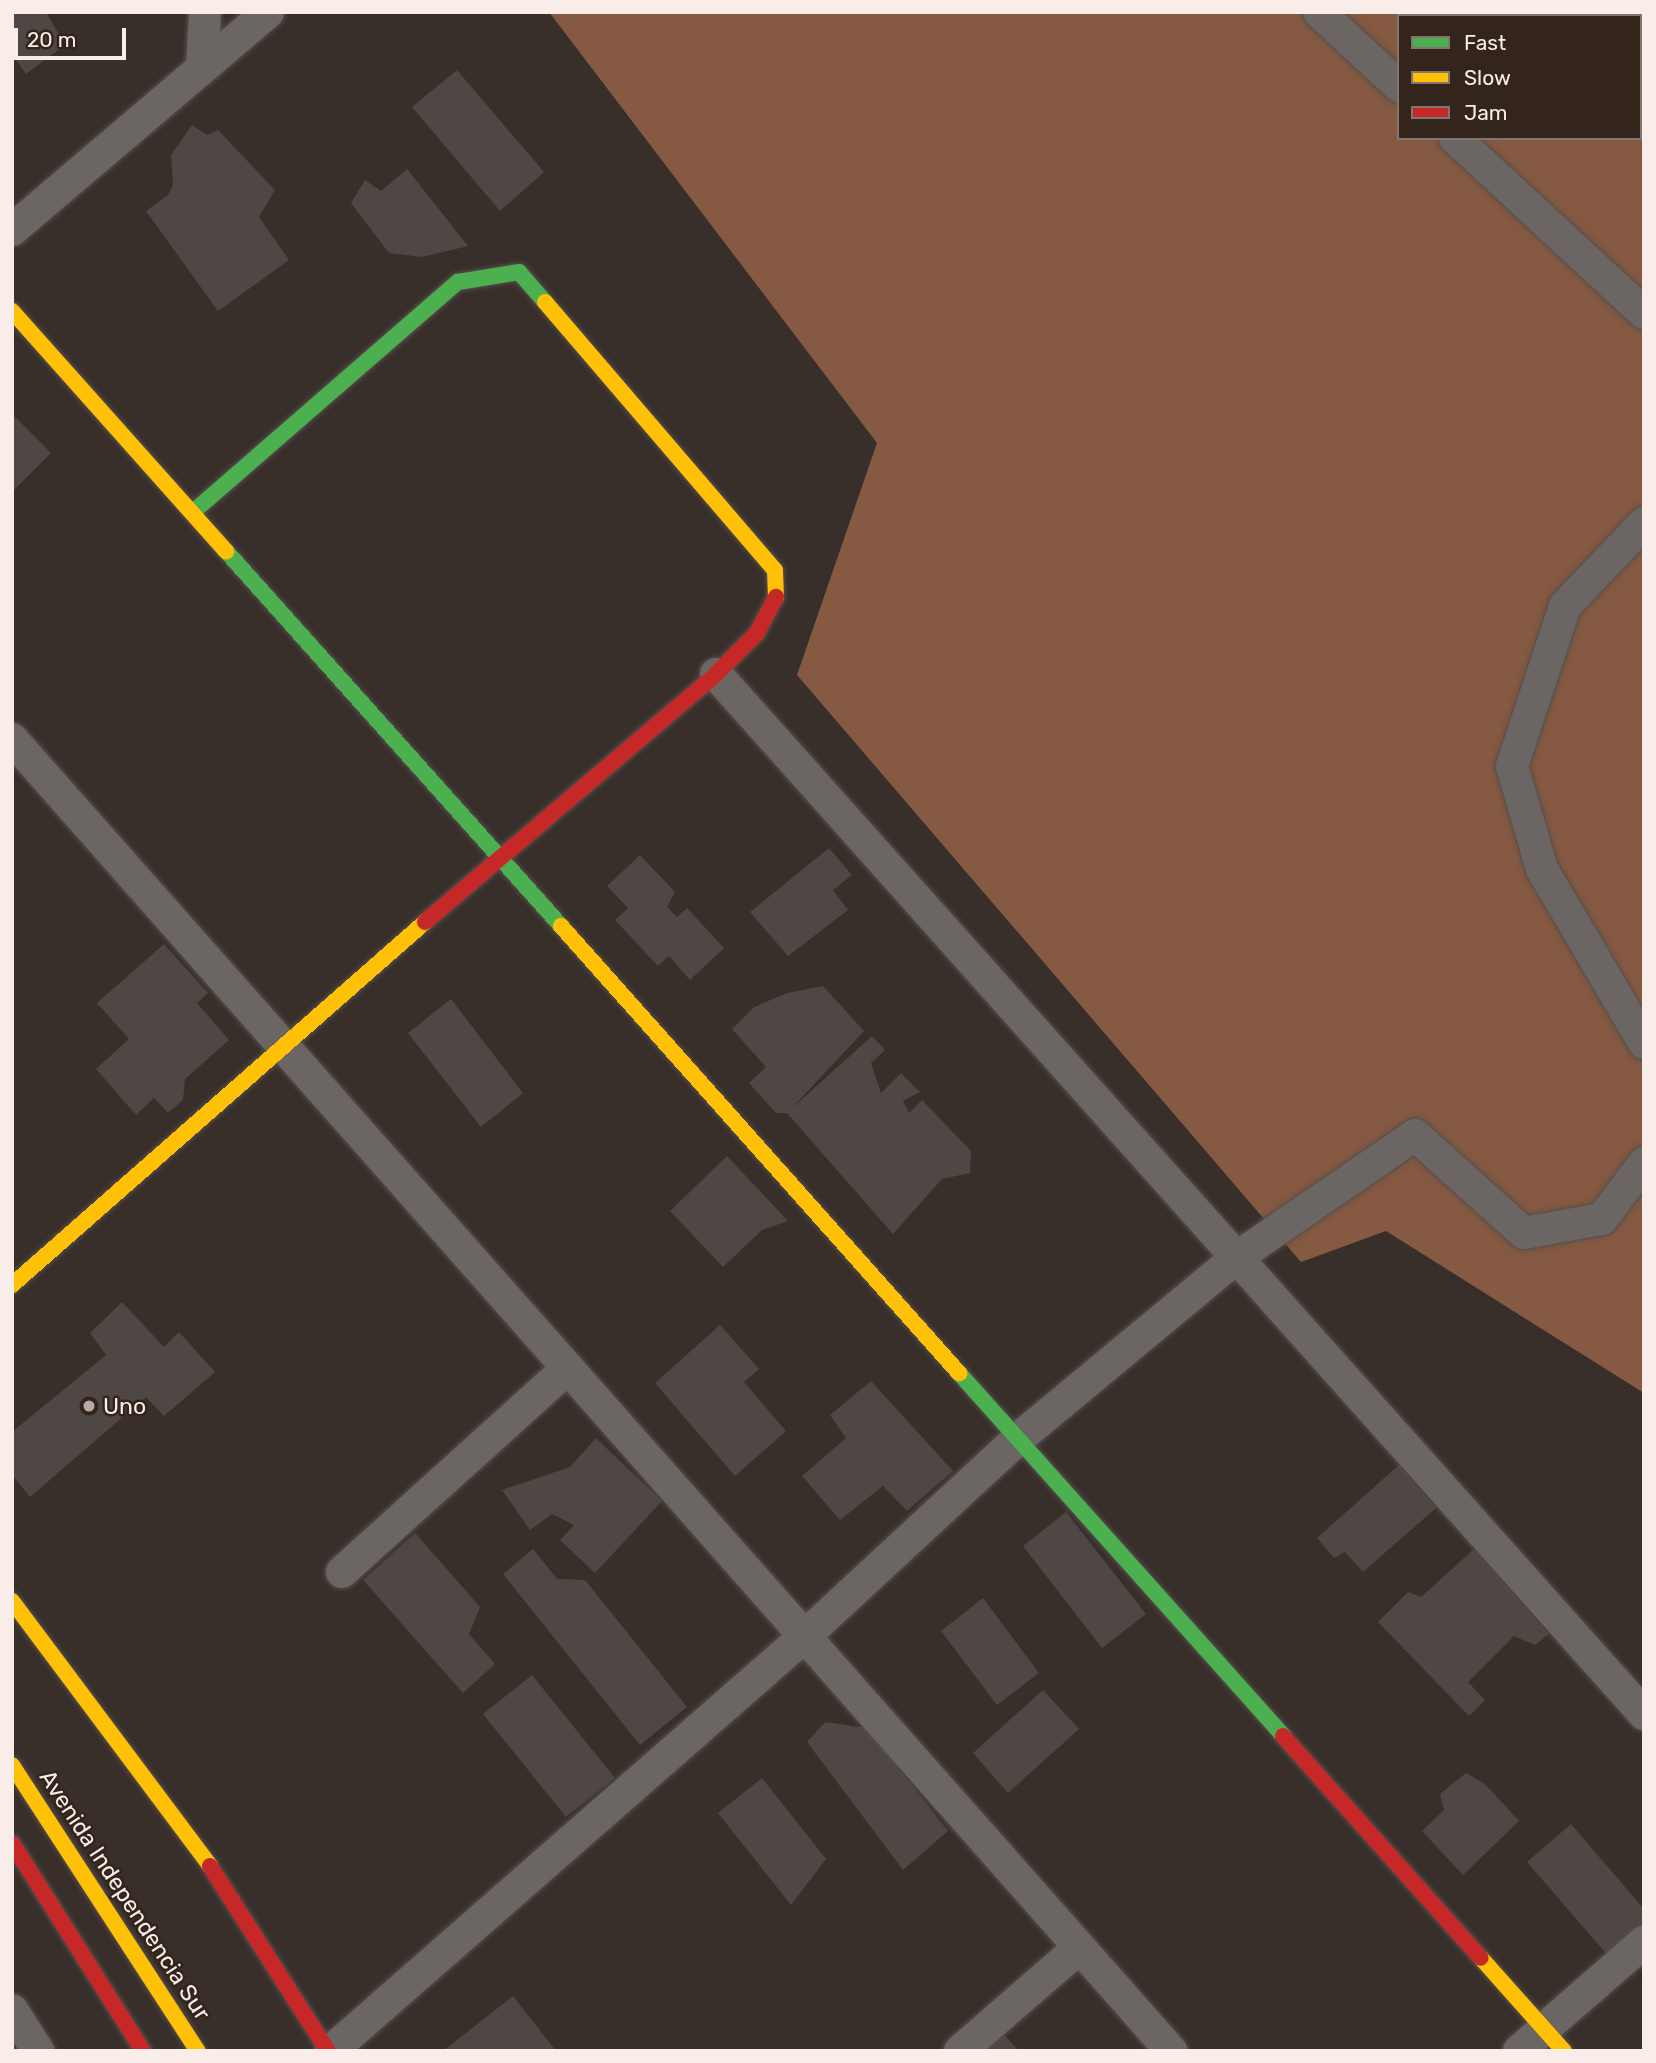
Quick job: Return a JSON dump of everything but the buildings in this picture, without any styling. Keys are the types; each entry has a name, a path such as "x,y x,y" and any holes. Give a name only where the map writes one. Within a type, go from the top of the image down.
{"main road":[{"path":"12,1285 500,856 716,674 757,633 776,600 775,569 519,272 458,282 193,512"},
{"path":"12,311 1554,2040"},
{"path":"12,1601 186,1828 329,2051"},
{"name":"Avenida Independencia Sur","path":"12,1765 198,2051"},
{"path":"12,1843 143,2051"}],"street":[{"path":"202,67 205,12"},
{"path":"12,230 268,12"},
{"path":"1319,12 1397,84"},
{"path":"1457,140 1644,313"},
{"path":"1644,523 1565,606 1512,766 1542,869 1644,1043"},
{"path":"716,674 1644,1714"},
{"path":"12,739 1171,2051"},
{"path":"329,2051 806,1635 1018,1439 1236,1258 1415,1135 1524,1233 1602,1219 1644,1163"},
{"path":"342,1572 567,1369"},
{"path":"1519,2051 1554,2040 1644,1941"},
{"path":"960,2051 1079,1948"},
{"path":"12,2010 37,2051"}],"shaded area":[{"path":"549,12 1644,12 1644,1393 1386,1231 1301,1262 797,675 877,443"}],"traffic: fast":[{"path":"193,512 458,282 519,272 545,302"},
{"path":"226,551 561,926"},
{"path":"959,1373 1283,1736"}],"traffic: slow":[{"path":"545,302 775,570 776,597"},
{"path":"12,311 226,551"},
{"path":"12,1285 425,922"},
{"path":"561,926 959,1373"},
{"path":"12,1601 210,1866"},
{"path":"12,1765 198,2051"},
{"path":"1481,1958 1564,2051"}],"traffic: jam":[{"path":"425,922 716,674 757,633 776,597"},
{"path":"1283,1736 1481,1958"},
{"path":"12,1843 143,2051"},
{"path":"210,1866 328,2051"}],"place":[{"name":"Uno","path":"89,1406"}]}
